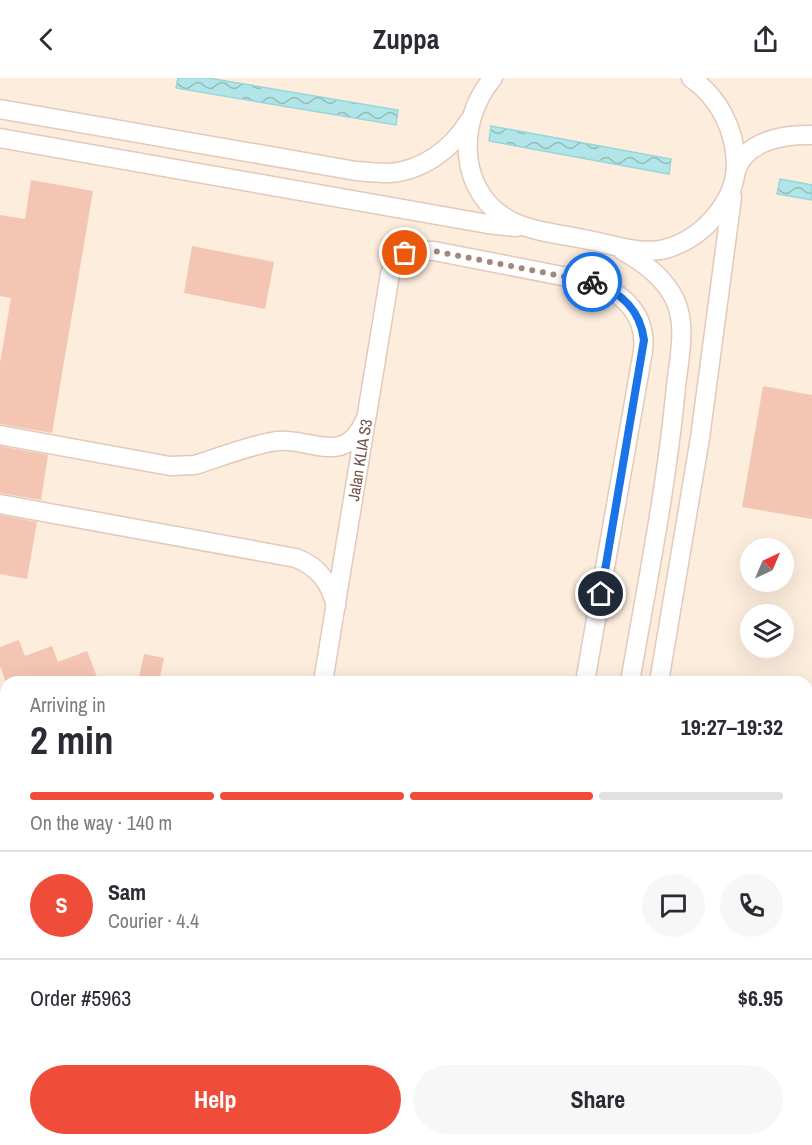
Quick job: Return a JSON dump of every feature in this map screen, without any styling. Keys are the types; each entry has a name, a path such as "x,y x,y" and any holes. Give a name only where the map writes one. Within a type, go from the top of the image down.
{"street":[{"path":"485,78 469,127 467,152 472,177 487,202 500,215 515,223 612,245 651,250 665,249 677,244 710,221 729,197 739,161 752,148 782,138 812,135"},
{"path":"0,109 356,171 388,173 419,166 444,151 463,131 493,78"},
{"path":"660,676 700,438 735,177 734,144 725,118 710,94 691,78"},
{"path":"0,138 488,224 533,228"},
{"path":"612,245 645,264 664,283 675,300 680,315 681,334 671,442 631,676"},
{"name":"Jalan KLIA S3","path":"324,676 390,274 399,258 414,250 434,251 593,282 619,295 634,309 640,320 644,340 643,351 586,676"},
{"path":"0,435 183,467 271,442 294,441 322,448 340,447 355,436 369,410"},
{"path":"0,504 296,558 307,562 326,580 333,592 336,609"}],"water":[{"path":"178,78 208,78 398,110 396,125 176,88"},
{"path":"491,126 671,159 669,174 489,141"},
{"path":"780,179 812,185 812,200 777,194"}],"building":[{"path":"31,180 93,191 52,433 0,424 0,363 11,298 0,296 0,215 25,219"},
{"path":"192,246 274,262 265,309 184,293"},
{"path":"763,386 812,395 812,519 742,507"},
{"path":"0,446 48,455 41,500 0,493"},
{"path":"0,515 37,522 27,579 0,574"},
{"path":"19,640 25,656 52,646 58,662 87,651 97,676 4,676 0,666 0,647"},
{"path":"144,654 164,658 160,676 139,676"}],"way so far":[{"path":"405,253 414,250 434,251 592,282"}],"route":[{"path":"592,282 605,286 628,302 640,320 644,340 601,594"}]}
